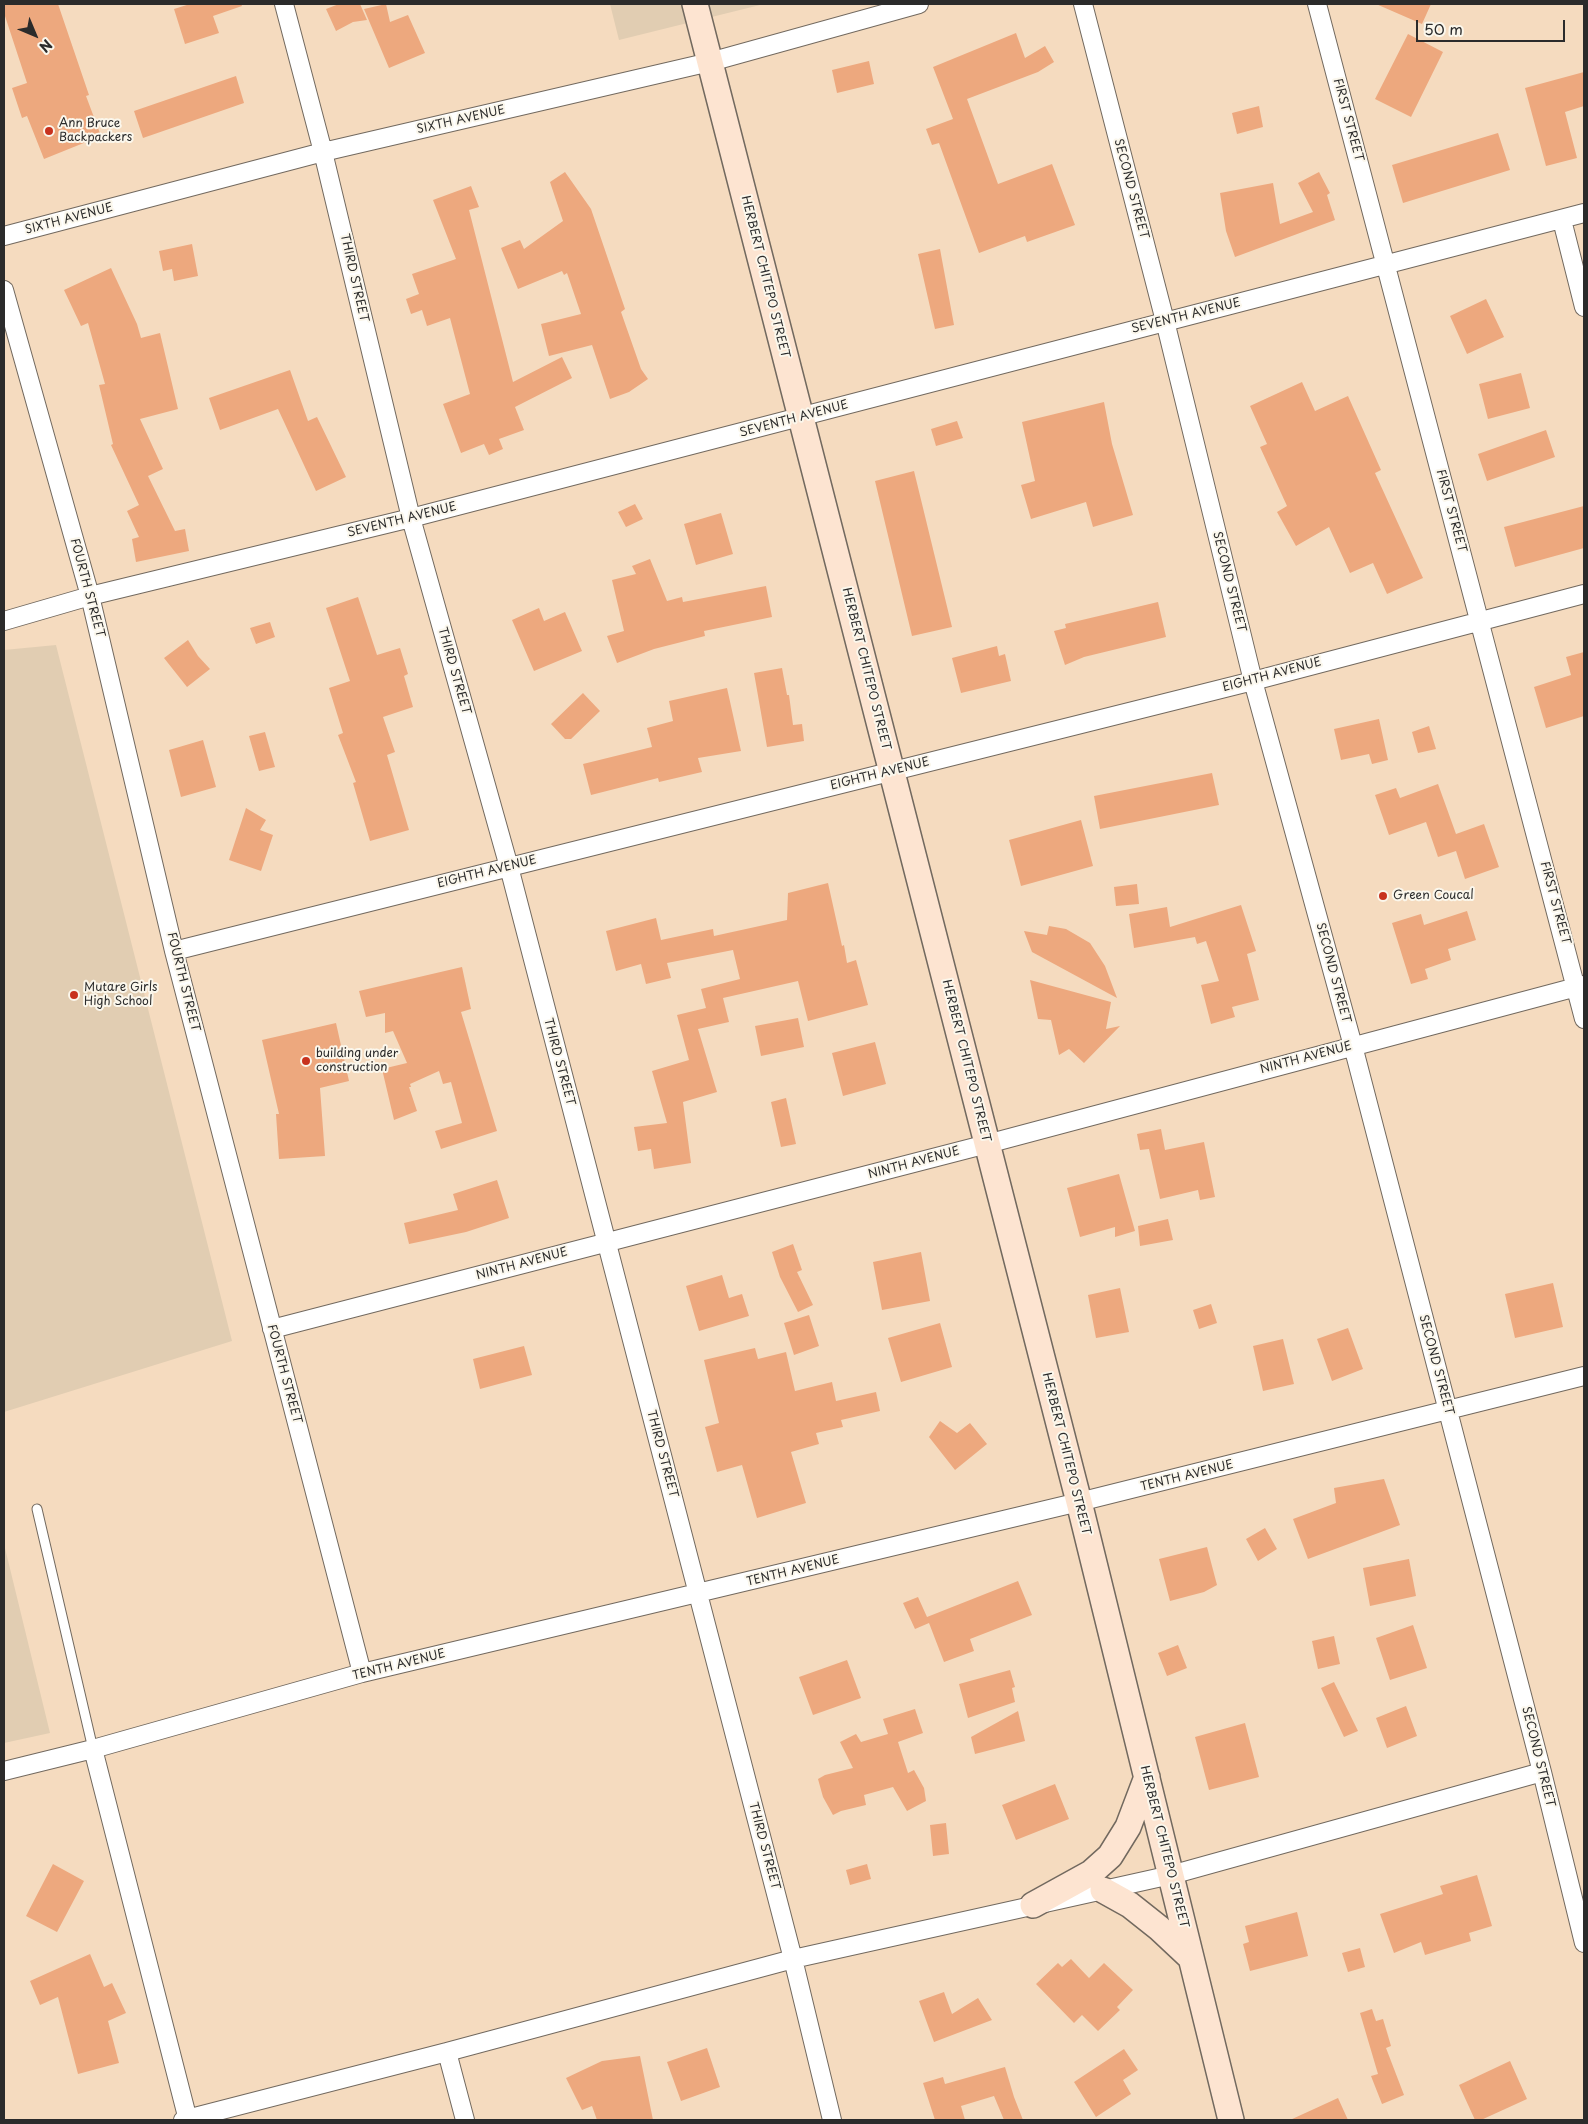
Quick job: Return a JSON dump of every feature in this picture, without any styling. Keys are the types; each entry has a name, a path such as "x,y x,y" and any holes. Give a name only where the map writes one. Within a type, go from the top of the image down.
{"main road":[{"name":"HERBERT CHITEPO STREET","path":"695,4 1079,1502 1231,2120"},
{"path":"1033,1905 1091,1873 1110,1856 1128,1827 1147,1777"},
{"path":"1103,1890 1130,1905 1159,1928 1191,1958"}],"street":[{"name":"THIRD STREET","path":"284,4 323,152 411,518 509,866 793,1959 832,2120"},
{"name":"SIXTH AVENUE","path":"4,236 323,152 710,62 919,4"},
{"name":"SECOND STREET","path":"1083,4 1165,321 1253,681 1353,1046 1542,1772 1584,1943"},
{"name":"FIRST STREET","path":"1317,4 1480,620 1580,986 1584,1019"},
{"name":"SEVENTH AVENUE","path":"4,621 90,596 411,518 1584,213"},
{"path":"1562,220 1584,307"},
{"name":"FOURTH STREET","path":"4,290 90,596 174,951 362,1673"},
{"name":"EIGHTH AVENUE","path":"174,951 1253,681 1584,594"},
{"name":"NINTH AVENUE","path":"272,1329 987,1144 1580,986"},
{"name":"TENTH AVENUE","path":"4,1771 92,1749 362,1673 1079,1502 1448,1412 1584,1376"},
{"path":"92,1749 186,2120 793,1959 1171,1875 1542,1772"},
{"path":"447,2052 464,2120"}],"lane":[{"path":"37,1509 92,1749"}],"shaded area":[{"path":"610,4 764,4 619,40"},
{"name":"Mutare Girls High School","path":"56,645 232,1341 4,1412 4,650"},
{"path":"4,1544 50,1733 4,1743"}],"building":[{"path":"4,4 58,4 89,95 86,96 101,136 44,159 27,116 22,118 12,88 27,83 4,13"},
{"path":"190,4 241,4 242,6 213,16 219,33 185,44 174,9"},
{"path":"339,4 360,4 367,20 353,22 336,31 326,9"},
{"path":"386,4 390,22 408,15 425,53 389,68 364,9"},
{"path":"1376,4 1431,4 1422,24"},
{"path":"1016,33 1025,58 1045,46 1054,62 1038,72 967,99 998,184 1052,164 1075,225 1027,242 1025,236 979,253 939,143 932,145 926,129 953,119 933,67"},
{"path":"1408,34 1443,52 1411,117 1375,99"},
{"path":"869,61 874,84 837,93 832,70"},
{"path":"1584,72 1584,106 1565,112 1577,158 1546,166 1525,88"},
{"path":"236,76 244,103 143,138 134,111"},
{"path":"1259,106 1263,127 1237,134 1232,113"},
{"path":"1498,133 1510,170 1403,203 1392,165"},
{"path":"565,172 591,209 625,309 621,312 641,369 648,379 629,392 610,399 592,345 549,356 541,324 581,314 567,273 564,275 562,271 518,289 501,248 520,240 524,249 563,221 550,182"},
{"path":"1319,172 1330,193 1327,195 1335,220 1235,257 1226,231 1220,193 1273,183 1280,224 1313,212 1298,183"},
{"path":"471,186 479,207 469,210 513,382 562,357 572,378 515,407 524,430 499,439 503,449 489,455 484,444 461,453 443,404 470,394 450,318 427,326 422,310 411,314 406,299 419,294 412,274 456,259 433,200"},
{"path":"192,244 198,276 174,281 172,269 163,271 159,251"},
{"path":"940,249 954,325 935,329 918,254"},
{"path":"111,268 137,324 141,338 160,333 178,409 140,419 163,469 148,476 175,531 185,529 189,551 136,562 132,539 139,537 127,511 139,505 111,445 113,444 99,385 105,384 88,323 81,326 64,290"},
{"path":"1486,299 1504,337 1467,354 1450,316"},
{"path":"290,370 308,421 317,417 346,477 316,491 278,409 220,430 209,398"},
{"path":"1521,373 1530,408 1488,419 1479,384"},
{"path":"1302,382 1315,411 1348,396 1381,470 1375,473 1423,578 1387,594 1373,563 1350,573 1329,527 1296,546 1277,512 1287,506 1260,447 1267,444 1250,406"},
{"path":"1104,402 1112,444 1133,515 1093,527 1086,502 1031,519 1021,485 1035,481 1022,422"},
{"path":"957,421 963,438 936,446 931,429"},
{"path":"1546,430 1555,457 1487,481 1478,454"},
{"path":"914,471 952,627 912,636 875,481"},
{"path":"635,504 643,519 626,527 618,512"},
{"path":"1584,506 1584,548 1515,567 1504,527"},
{"path":"721,513 733,554 696,565 684,524"},
{"path":"650,559 667,601 682,597 683,602 766,586 772,617 704,631 705,636 654,649 617,663 607,636 624,631 612,580 636,574 632,566"},
{"path":"358,597 377,655 400,648 408,674 404,676 413,707 383,717 395,752 387,755 409,830 370,841 353,783 356,782 338,735 343,733 329,688 350,681 326,608"},
{"path":"1158,602 1166,637 1084,657 1065,665 1054,631 1066,628 1065,624"},
{"path":"539,608 544,621 565,612 582,651 534,671 512,620"},
{"path":"270,622 275,637 256,644 250,628"},
{"path":"188,640 198,656 210,669 187,687 164,658"},
{"path":"997,646 999,656 1005,654 1011,681 961,693 952,658"},
{"path":"1584,652 1584,716 1546,728 1534,687 1571,675 1566,657"},
{"path":"782,668 787,695 789,695 793,725 802,724 804,741 767,747 754,673"},
{"path":"727,688 741,751 698,758 702,772 659,782 658,778 591,795 583,764 652,747 647,728 673,721 669,701"},
{"path":"583,693 600,711 571,739 565,739 551,724"},
{"path":"1379,719 1388,760 1372,764 1369,754 1341,760 1334,729"},
{"path":"1429,726 1436,749 1418,753 1412,732"},
{"path":"265,732 275,767 259,771 249,736"},
{"path":"203,740 216,787 181,797 169,750"},
{"path":"1212,773 1219,805 1100,829 1094,796"},
{"path":"1438,784 1456,834 1484,824 1499,867 1465,879 1456,851 1438,857 1426,822 1389,835 1375,795 1396,788 1400,798"},
{"path":"246,808 266,820 260,830 273,835 261,871 229,860"},
{"path":"1081,820 1093,866 1021,886 1009,840"},
{"path":"828,883 847,963 856,960 868,1005 808,1021 798,981 723,998 729,1022 698,1029 717,1092 683,1102 691,1163 654,1169 651,1149 638,1151 634,1127 667,1123 652,1071 689,1060 677,1015 706,1008 701,989 740,979 733,950 667,963 671,978 646,984 641,964 616,971 606,931 656,918 661,940 713,929 714,936 787,920 788,893"},
{"path":"1137,884 1139,904 1116,906 1114,887"},
{"path":"1241,905 1256,951 1247,954 1259,1000 1232,1007 1235,1017 1211,1024 1201,985 1219,981 1206,941 1197,944 1195,937 1134,948 1129,914 1167,907 1170,927"},
{"path":"1467,911 1476,940 1448,949 1451,960 1425,969 1428,979 1411,984 1392,923 1421,914 1424,925"},
{"path":"1049,926 1066,929 1090,943 1105,966 1117,998 1032,952 1024,931 1047,935"},
{"path":"462,967 471,1009 461,1012 497,1131 441,1149 435,1131 462,1123 451,1082 443,1084 439,1071 410,1084 411,1087 409,1087 417,1111 394,1120 382,1069 407,1063 393,1031 385,1033 385,1013 366,1017 359,991"},
{"path":"1030,980 1111,1002 1106,1029 1120,1026 1084,1063 1069,1049 1059,1055 1051,1020 1038,1019"},
{"path":"798,1018 804,1047 761,1056 755,1026"},
{"name":"building under construction","path":"336,1023 349,1081 320,1088 325,1156 279,1159 276,1114 279,1114 262,1040"},
{"path":"875,1042 886,1084 843,1096 832,1053"},
{"path":"786,1098 796,1144 781,1147 771,1102"},
{"path":"1161,1129 1165,1150 1204,1142 1215,1197 1200,1200 1198,1190 1160,1199 1149,1149 1140,1150 1137,1134"},
{"path":"1119,1174 1135,1231 1115,1237 1115,1227 1080,1237 1067,1188"},
{"path":"497,1180 509,1218 466,1232 409,1244 404,1223 458,1210 453,1194"},
{"path":"1168,1219 1173,1240 1140,1246 1138,1226"},
{"path":"793,1244 802,1270 797,1272 813,1305 798,1312 780,1277 772,1252"},
{"path":"921,1252 930,1301 882,1310 873,1262"},
{"path":"722,1275 729,1298 742,1294 749,1316 699,1331 686,1286"},
{"path":"1553,1283 1563,1327 1515,1338 1505,1294"},
{"path":"1120,1288 1129,1332 1096,1338 1088,1295"},
{"path":"1211,1304 1217,1323 1199,1329 1193,1310"},
{"path":"809,1315 819,1346 794,1355 784,1323"},
{"path":"940,1323 952,1367 901,1382 888,1338"},
{"path":"1348,1328 1363,1369 1332,1381 1317,1339"},
{"path":"1283,1339 1294,1384 1263,1391 1253,1346"},
{"path":"524,1346 532,1375 480,1389 473,1359"},
{"path":"755,1348 758,1359 786,1352 795,1391 832,1382 836,1401 876,1392 880,1411 841,1420 843,1427 816,1433 819,1444 791,1452 806,1503 757,1518 742,1465 717,1472 705,1427 719,1423 704,1360"},
{"path":"940,1421 957,1433 970,1423 987,1444 955,1470 929,1437"},
{"path":"1384,1479 1400,1525 1308,1559 1293,1519 1336,1503 1334,1488"},
{"path":"1265,1528 1277,1549 1258,1561 1246,1539"},
{"path":"1207,1547 1217,1585 1204,1592 1170,1601 1159,1559"},
{"path":"1409,1559 1416,1596 1370,1606 1363,1568"},
{"path":"1018,1581 1032,1615 970,1639 974,1651 944,1662 929,1623 915,1629 903,1603 918,1597 927,1617"},
{"path":"1413,1625 1427,1668 1390,1680 1376,1638"},
{"path":"1334,1636 1340,1664 1318,1669 1312,1641"},
{"path":"1178,1645 1187,1668 1167,1676 1158,1653"},
{"path":"847,1660 861,1698 813,1715 799,1677"},
{"path":"1010,1670 1015,1687 1012,1688 1015,1702 968,1718 959,1684"},
{"path":"1334,1682 1358,1731 1344,1737 1321,1688"},
{"path":"1406,1706 1417,1736 1387,1748 1376,1718"},
{"path":"915,1709 923,1733 898,1742 908,1773 914,1770 924,1788 926,1801 907,1811 893,1787 864,1795 866,1805 841,1811 833,1815 823,1797 818,1779 825,1775 853,1768 840,1742 856,1734 861,1742 888,1734 883,1719"},
{"path":"1018,1711 1025,1741 975,1754 971,1737"},
{"path":"1245,1723 1259,1777 1209,1790 1195,1737"},
{"path":"1055,1784 1069,1819 1016,1840 1002,1805"},
{"path":"946,1823 949,1854 933,1856 930,1825"},
{"path":"53,1864 84,1881 57,1932 26,1916"},
{"path":"867,1864 871,1879 850,1885 846,1870"},
{"path":"1477,1875 1492,1926 1469,1933 1471,1941 1425,1955 1421,1942 1394,1953 1380,1914 1443,1894 1440,1886"},
{"path":"1297,1912 1308,1956 1250,1971 1243,1944 1249,1942 1245,1926"},
{"path":"1360,1948 1365,1967 1348,1972 1342,1953"},
{"path":"90,1954 104,1987 112,1983 126,2013 108,2021 119,2063 78,2074 58,1997 40,2005 30,1981"},
{"path":"1071,1959 1089,1978 1104,1963 1133,1990 1117,2007 1120,2010 1098,2031 1082,2015 1074,2023 1036,1984 1058,1963 1062,1967"},
{"path":"944,1992 952,2014 978,1998 992,2020 934,2042 919,2001"},
{"path":"1372,2009 1376,2021 1383,2019 1391,2046 1386,2048 1404,2095 1382,2104 1371,2076 1378,2074 1360,2013"},
{"path":"707,2048 720,2087 681,2101 667,2062"},
{"path":"1124,2049 1138,2070 1123,2080 1131,2094 1096,2117 1074,2082"},
{"path":"640,2056 653,2120 597,2120 592,2106 582,2110 566,2078 602,2061"},
{"path":"1510,2061 1527,2099 1481,2120 1475,2120 1459,2085"},
{"path":"1005,2067 1023,2120 1004,2120 994,2096 961,2106 965,2120 935,2120 923,2083 943,2077 945,2084"},
{"path":"1338,2098 1348,2120 1290,2120"}],"place":[{"name":"Ann Bruce Backpackers","path":"49,131"},
{"name":"Green Coucal","path":"1383,896"},
{"name":"Mutare Girls High School","path":"74,995"},
{"name":"building under construction","path":"306,1061"}]}
